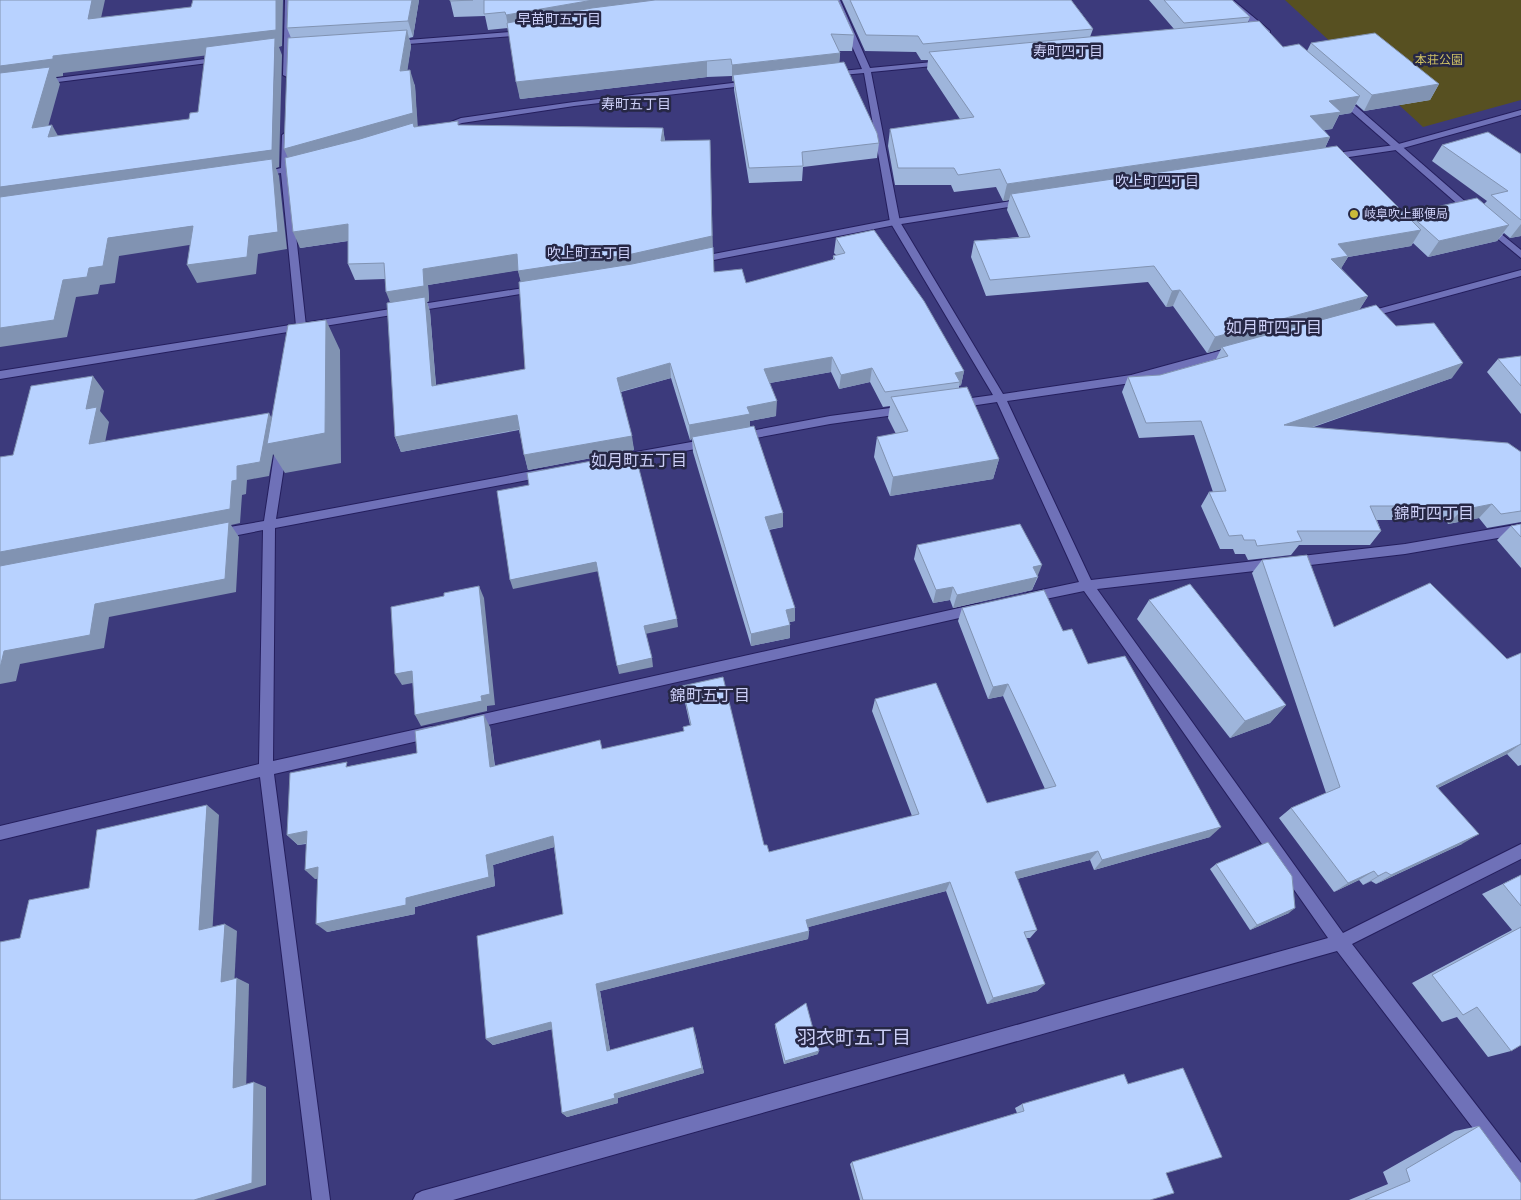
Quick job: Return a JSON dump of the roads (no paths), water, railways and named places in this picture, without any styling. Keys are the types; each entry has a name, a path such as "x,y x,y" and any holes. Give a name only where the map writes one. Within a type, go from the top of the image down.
{"street":[{"path":"287,87 289,0"},
{"path":"836,0 867,70 895,222 1000,398 1087,585 1340,942 1521,1177"},
{"path":"1229,0 1274,39"},
{"path":"385,44 511,35 536,30"},
{"path":"1257,34 1267,33"},
{"path":"277,52 297,50"},
{"path":"30,84 228,58"},
{"path":"818,76 955,62"},
{"path":"434,129 461,121 574,104 760,82"},
{"path":"1332,90 1521,255"},
{"path":"1318,159 1396,147 1521,112"},
{"path":"286,124 285,170 301,326 296,354"},
{"path":"256,175 314,163"},
{"path":"692,262 778,243 895,222 1032,201"},
{"path":"1359,317 1521,273"},
{"path":"0,375 546,288"},
{"path":"943,405 1131,379 1245,348"},
{"path":"608,461 830,420 915,409"},
{"path":"283,439 269,524 266,769 321,1200"},
{"path":"202,537 559,470"},
{"path":"1019,600 1087,585 1405,549 1521,529"},
{"path":"459,725 990,606"},
{"path":"0,833 266,769 440,730"},
{"path":"422,1200 1340,942 1521,851"}],"place":[{"name":"岐阜吹上郵便局","path":"1354,214"}],"district":[{"name":"早苗町五丁目","path":"559,19"},
{"name":"寿町四丁目","path":"1068,51"},
{"name":"寿町五丁目","path":"636,104"},
{"name":"吹上町四丁目","path":"1157,181"},
{"name":"吹上町五丁目","path":"589,253"},
{"name":"如月町四丁目","path":"1274,327"},
{"name":"如月町五丁目","path":"639,460"},
{"name":"錦町四丁目","path":"1434,513"},
{"name":"錦町五丁目","path":"710,695"},
{"name":"羽衣町五丁目","path":"854,1037"}],"park label":[{"name":"本荘公園","path":"1439,60"}]}
